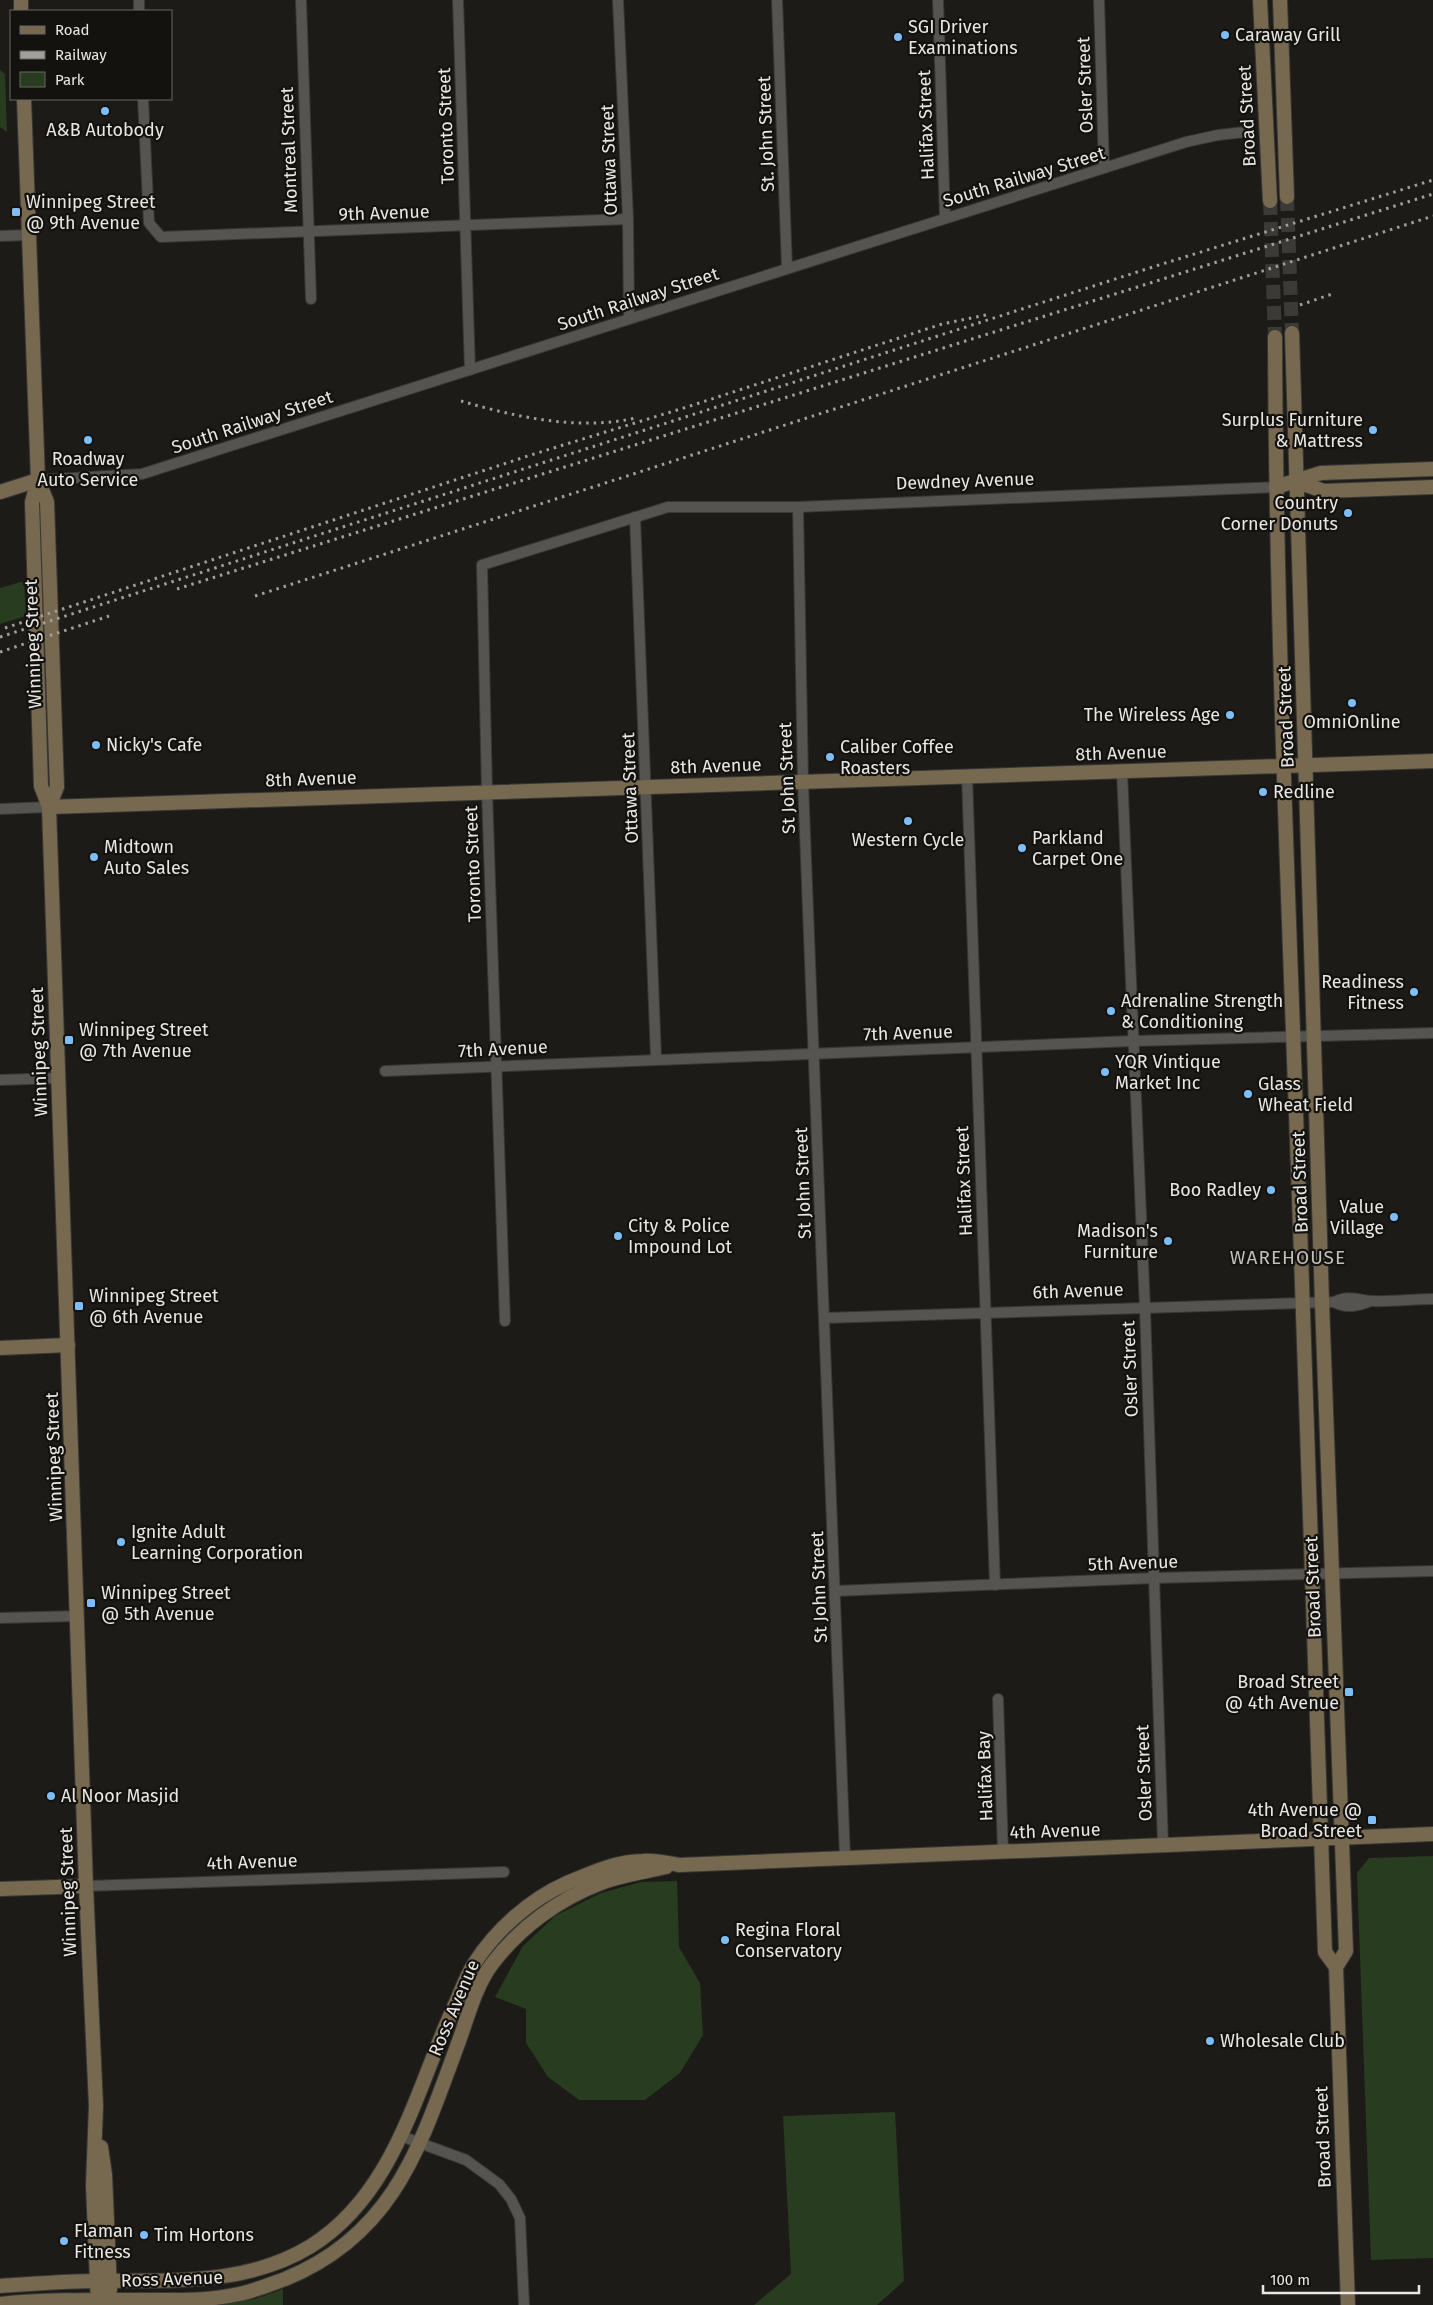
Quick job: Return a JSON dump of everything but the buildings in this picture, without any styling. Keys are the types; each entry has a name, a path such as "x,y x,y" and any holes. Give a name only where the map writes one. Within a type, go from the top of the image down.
{"main road":[{"name":"Broad Street","path":"1260,0 1270,201"},
{"name":"Broad Street","path":"1280,0 1287,197"},
{"name":"Winnipeg Street","path":"24,100 38,480 32,502 41,786 49,807 86,1886 96,2106 93,2195 104,2302"},
{"name":"Broad Street","path":"1292,333 1314,1035 1328,1302 1331,1573 1346,1951 1336,1967 1348,2305"},
{"name":"Broad Street","path":"1275,337 1282,766 1310,1573 1325,1952 1336,1967"},
{"name":"Dewdney Avenue","path":"1276,487 1321,473 1433,469"},
{"path":"0,492 38,480"},
{"path":"1297,482 1324,491 1433,487"},
{"name":"8th Avenue","path":"49,807 1433,761"},
{"path":"0,1348 68,1346"},
{"name":"4th Avenue","path":"679,1864 1433,1834"},
{"name":"Ross Avenue","path":"0,2286 103,2281 194,2280 233,2276 275,2264 310,2246 344,2221 375,2185 401,2136 435,2049 473,1965 495,1937 526,1906 557,1888 584,1876 614,1865 644,1861 679,1864"},
{"name":"Ross Avenue","path":"0,2304 190,2300 240,2294 286,2279 324,2261 378,2214 406,2172 421,2143 474,2000 491,1965 512,1941 532,1921 567,1899 602,1882 679,1864"},
{"name":"4th Avenue","path":"0,1889 86,1886"}],"street":[{"name":"Montreal Street","path":"301,0 311,299"},
{"name":"Toronto Street","path":"458,0 467,226 470,370"},
{"name":"Ottawa Street","path":"618,0 628,219 629,318"},
{"name":"St. John Street","path":"777,0 787,268"},
{"name":"Halifax Street","path":"938,0 945,218"},
{"name":"Osler Street","path":"1099,0 1104,168"},
{"name":"9th Avenue","path":"143,100 149,223 161,237 628,219"},
{"name":"South Railway Street","path":"38,480 142,474 1186,142 1218,135 1245,132"},
{"path":"0,236 29,235"},
{"name":"Dewdney Avenue","path":"635,517 668,507 798,507 1276,487"},
{"name":"St John Street","path":"798,507 803,782 845,1857"},
{"name":"Toronto Street","path":"505,1321 487,792 482,565 635,517"},
{"name":"Ottawa Street","path":"635,517 656,1058"},
{"name":"Osler Street","path":"1122,771 1163,1845"},
{"name":"Halifax Street","path":"967,776 984,1313 995,1585"},
{"name":"8th Avenue","path":"0,808 49,807"},
{"name":"7th Avenue","path":"385,1071 656,1058 1133,1040 1433,1033"},
{"path":"0,1080 59,1078"},
{"name":"6th Avenue","path":"824,1318 1328,1302 1341,1306 1359,1306 1371,1301 1433,1299"},
{"name":"5th Avenue","path":"835,1591 1154,1578 1433,1570"},
{"path":"0,1618 78,1616"},
{"name":"Halifax Bay","path":"998,1699 1003,1852"},
{"name":"4th Avenue","path":"86,1886 504,1872"},
{"path":"401,2136 466,2160 499,2184 511,2199 520,2218 524,2305"}],"green space":[{"path":"0,70 5,74 7,132 0,127"},
{"path":"24,581 26,616 0,624 0,588"},
{"path":"1433,1856 1433,2258 1371,2260 1357,1873 1369,1858"},
{"path":"677,1881 679,1947 700,1983 703,2035 680,2073 645,2100 579,2100 548,2077 526,2043 526,2009 495,1997 523,1946 555,1916 601,1893 641,1882"},
{"path":"895,2112 904,2281 877,2305 754,2305 791,2274 783,2116"},
{"path":"283,2289 283,2305 214,2305 255,2299"}],"tunnel":[{"path":"1287,197 1292,333"},
{"path":"1270,201 1275,337"}],"railway":[{"path":"0,637 1159,265 1433,180"},
{"path":"177,589 1433,194"},
{"path":"255,596 1433,216"},
{"path":"1300,305 1335,293"},
{"path":"5,628 534,454 687,407 942,324 986,315"},
{"path":"461,401 525,417 570,423 614,422 636,418"},
{"path":"0,652 109,616"}],"place":[{"name":"Caraway Grill","path":"1225,35"},
{"name":"SGI Driver Examinations","path":"898,37"},
{"name":"A&B Autobody","path":"105,111"},
{"name":"Winnipeg Street @ 9th Avenue","path":"16,212"},
{"name":"Surplus Furniture & Mattress","path":"1373,430"},
{"name":"Roadway Auto Service","path":"88,440"},
{"name":"Country Corner Donuts","path":"1348,513"},
{"name":"OmniOnline","path":"1352,703"},
{"name":"The Wireless Age","path":"1230,715"},
{"name":"Nicky's Cafe","path":"96,745"},
{"name":"Caliber Coffee Roasters","path":"830,757"},
{"name":"Redline","path":"1263,792"},
{"name":"Western Cycle","path":"908,821"},
{"name":"Parkland Carpet One","path":"1022,848"},
{"name":"Midtown Auto Sales","path":"94,857"},
{"name":"Readiness Fitness","path":"1414,992"},
{"name":"Adrenaline Strength & Conditioning","path":"1111,1011"},
{"name":"Winnipeg Street @ 7th Avenue","path":"69,1040"},
{"name":"YQR Vintique Market Inc","path":"1105,1072"},
{"name":"Glass Wheat Field","path":"1248,1094"},
{"name":"Boo Radley","path":"1271,1190"},
{"name":"Value Village","path":"1394,1217"},
{"name":"City & Police Impound Lot","path":"618,1236"},
{"name":"Madison's Furniture","path":"1168,1241"},
{"name":"Winnipeg Street @ 6th Avenue","path":"79,1306"},
{"name":"Ignite Adult Learning Corporation","path":"121,1542"},
{"name":"Winnipeg Street @ 5th Avenue","path":"91,1603"},
{"name":"Broad Street @ 4th Avenue","path":"1349,1692"},
{"name":"Al Noor Masjid","path":"51,1796"},
{"name":"4th Avenue @ Broad Street","path":"1372,1820"},
{"name":"Regina Floral Conservatory","path":"725,1940"},
{"name":"Wholesale Club","path":"1210,2041"},
{"name":"Tim Hortons","path":"144,2235"},
{"name":"Flaman Fitness","path":"64,2241"}],"district":[{"name":"WAREHOUSE","path":"1288,1257"}]}
